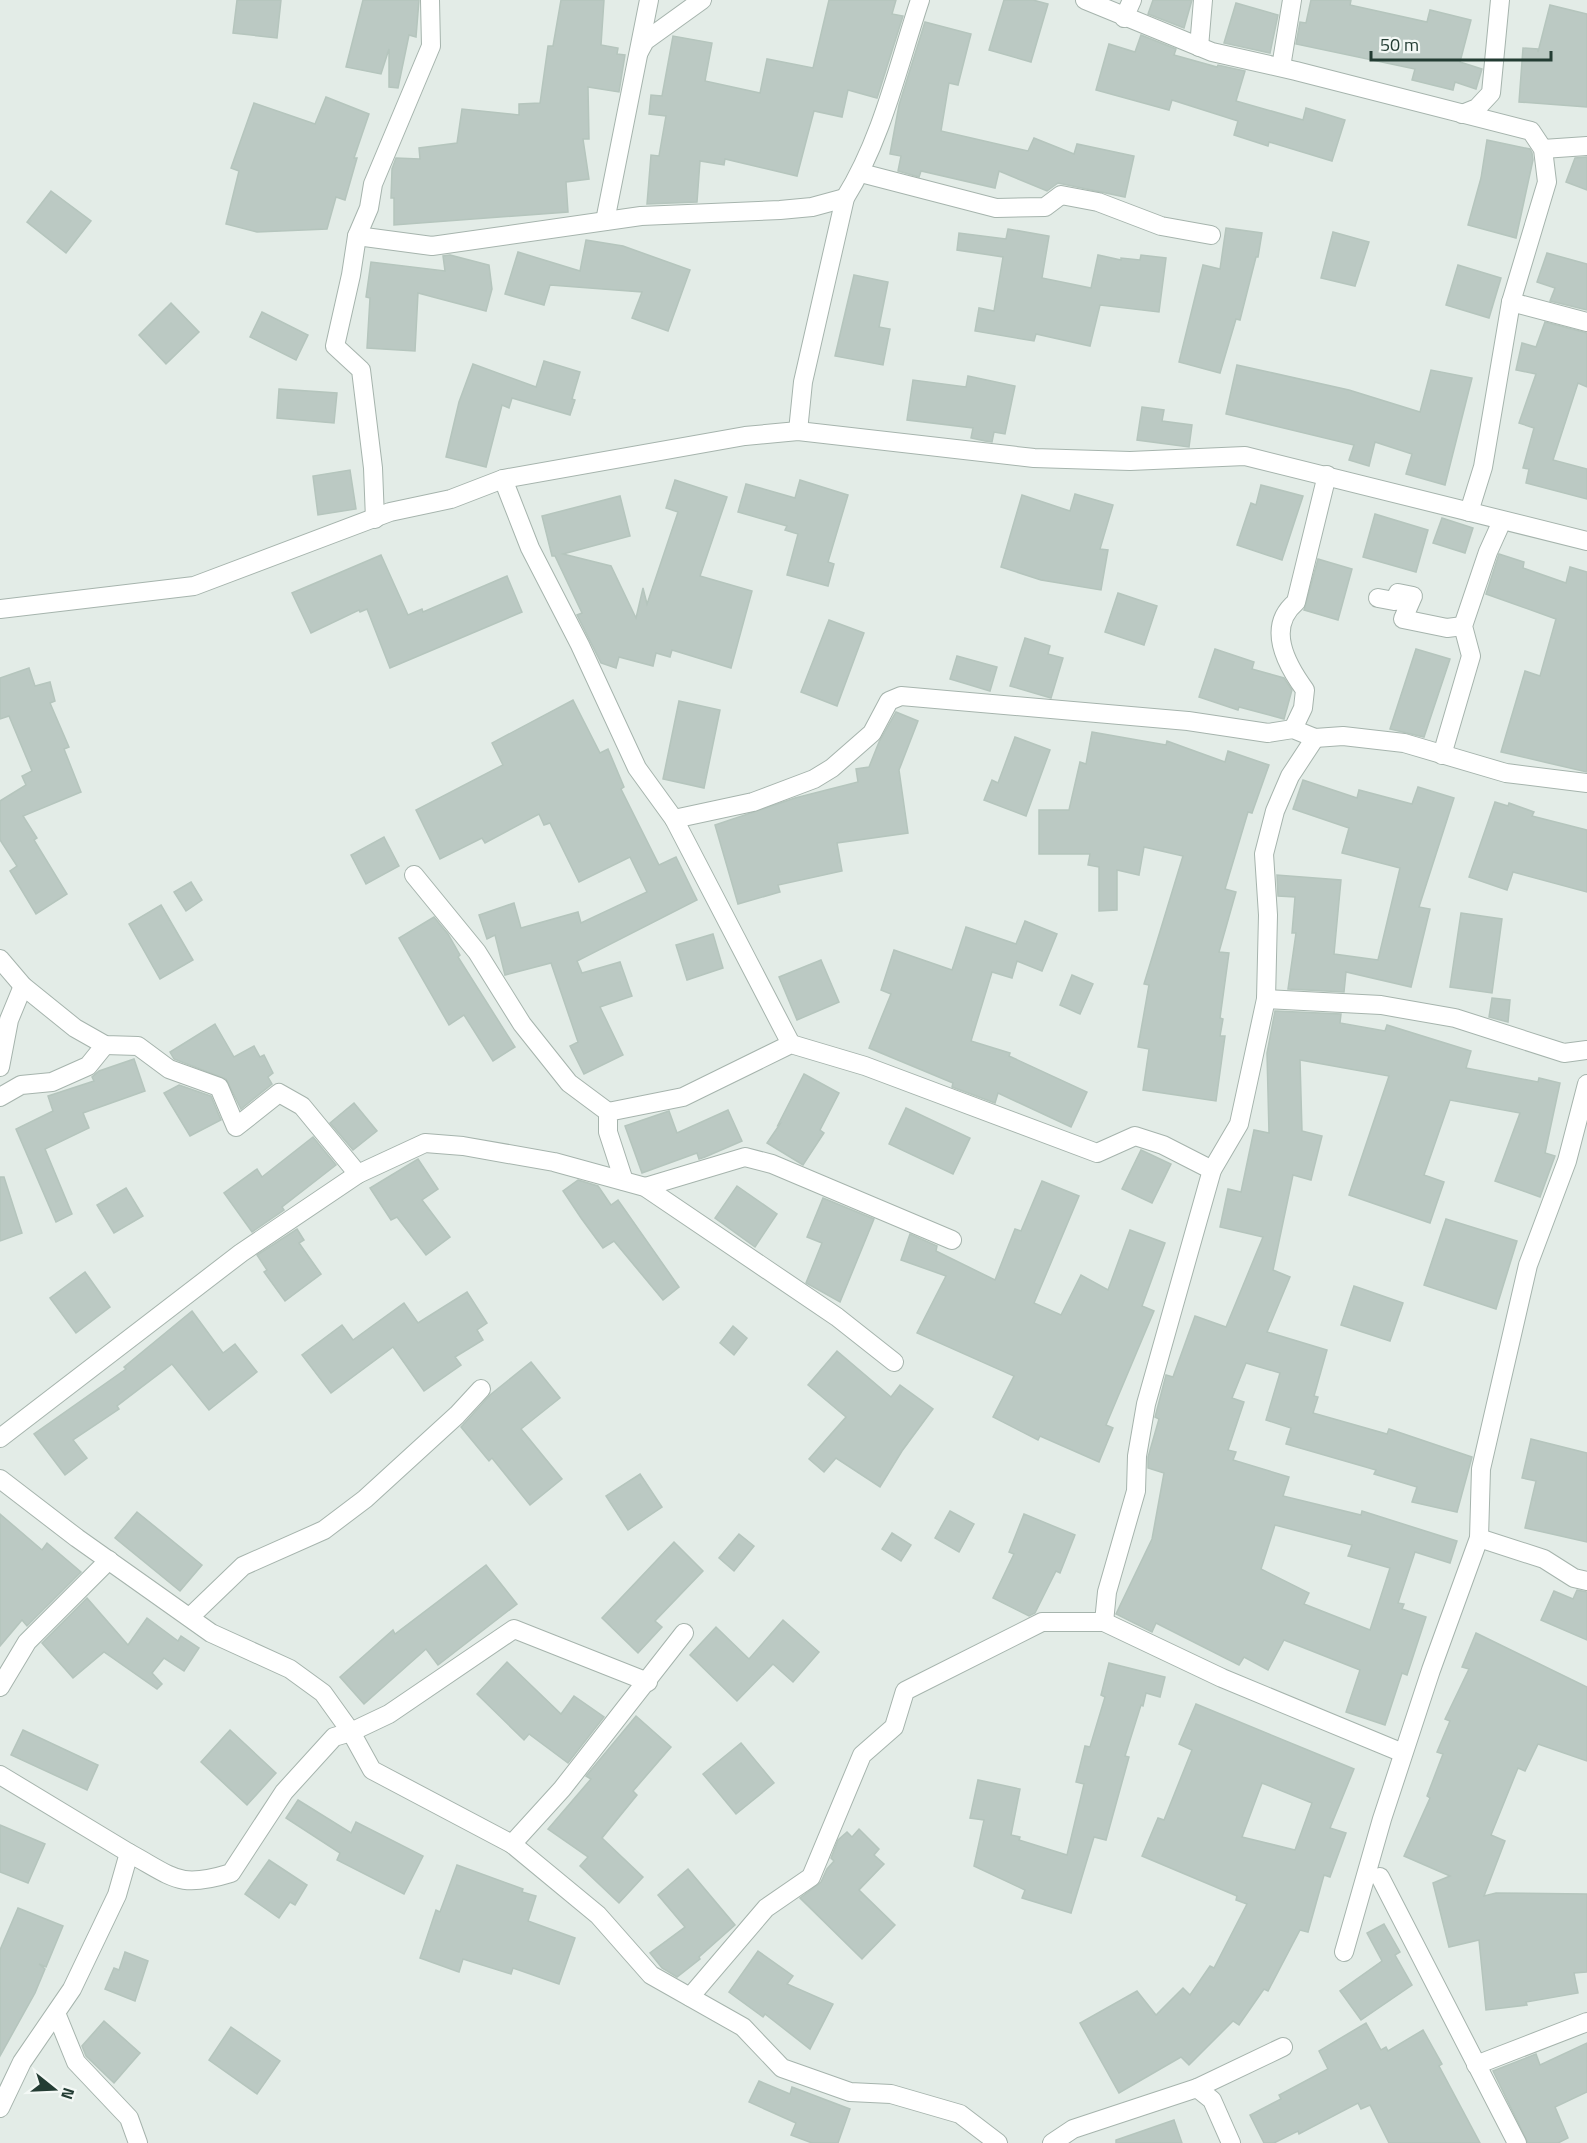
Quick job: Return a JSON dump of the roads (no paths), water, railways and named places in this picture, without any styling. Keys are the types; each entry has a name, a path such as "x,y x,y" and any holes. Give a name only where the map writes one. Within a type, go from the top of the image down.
{"street":[{"path":"375,519 373,468 361,370 335,346 357,236 369,208 372,184 431,46 430,0"},
{"path":"605,221 649,0"},
{"path":"638,54 645,41 702,0"},
{"path":"798,431 803,382 845,198 861,173 920,0"},
{"path":"1085,0 1124,18 1212,52 1281,67 1531,131 1543,149 1547,182 1511,302 1483,467 1469,512"},
{"path":"1124,18 1132,0"},
{"path":"1199,47 1203,0"},
{"path":"1281,67 1292,0"},
{"path":"1462,114 1477,108 1491,93 1500,0"},
{"path":"1543,149 1587,146"},
{"path":"861,173 996,208 1045,207 1061,195 1098,202 1161,226 1211,235"},
{"path":"357,236 432,246 641,216 812,207 845,198"},
{"path":"1511,302 1587,322"},
{"path":"0,609 194,586 390,512 451,499 503,479 745,436 798,431 1034,458 1130,461 1245,456 1587,541"},
{"path":"1293,729 1303,708 1305,690 1290,669 1280,630 1284,613 1296,602 1327,476"},
{"path":"503,479 530,548 589,663 637,768 674,819 791,1044"},
{"path":"1442,755 1472,656 1463,626 1488,552 1502,521"},
{"path":"1378,598 1395,601 1398,593 1413,596 1403,619 1448,628 1463,626"},
{"path":"674,819 753,802 814,779 832,768 872,733 890,701 901,696 1188,722 1268,733 1293,729 1315,738 1343,736 1404,743 1506,773 1587,783"},
{"path":"1104,1622 1107,1592 1136,1491 1137,1456 1146,1404 1212,1170 1239,1124 1266,999 1268,915 1264,855 1275,811 1290,776 1315,738"},
{"path":"414,875 477,952 522,1024 569,1083 608,1112 684,1097 791,1044 865,1066 1097,1153 1135,1136 1163,1145 1212,1170"},
{"path":"0,959 23,986 75,1028 105,1045 138,1046 169,1069 219,1087 236,1127 279,1093 302,1106 358,1174"},
{"path":"0,1067 9,1020 23,986"},
{"path":"1266,999 1381,1005 1455,1018 1564,1053 1587,1050"},
{"path":"0,1097 21,1084 52,1082 88,1066 105,1045"},
{"path":"1344,1952 1363,1881 1403,1753 1479,1538 1481,1468 1528,1265 1567,1161 1587,1084"},
{"path":"608,1112 608,1132 624,1181"},
{"path":"0,1438 242,1253 358,1174 425,1143 463,1146 554,1162 645,1186 837,1317 894,1362"},
{"path":"645,1186 745,1158 772,1164 952,1240"},
{"path":"191,1616 243,1566 324,1530 365,1499 457,1415 481,1389"},
{"path":"0,1479 109,1560 191,1616 211,1633 290,1669 323,1694 351,1732 372,1770 512,1844 598,1915 651,1975 743,2027 782,2068 850,2092 891,2094 960,2114 998,2143"},
{"path":"1479,1538 1545,1559 1574,1578 1587,1581"},
{"path":"0,1687 27,1642 109,1560"},
{"path":"690,1997 766,1908 811,1877 862,1755 894,1727 905,1691 1042,1622 1104,1622 1222,1678 1403,1753"},
{"path":"0,1775 129,1853 181,1881 203,1882 231,1873 284,1792 334,1737 351,1732 389,1714 514,1629 648,1682"},
{"path":"512,1844 562,1788 684,1634"},
{"path":"0,2108 22,2062 72,1989 117,1895 129,1853"},
{"path":"1380,1877 1517,2143"},
{"path":"56,2013 76,2062 129,2118 138,2143"},
{"path":"1476,2065 1587,2022"},
{"path":"1052,2143 1073,2129 1197,2088 1283,2047"},
{"path":"1197,2088 1212,2100 1231,2143"}]}
